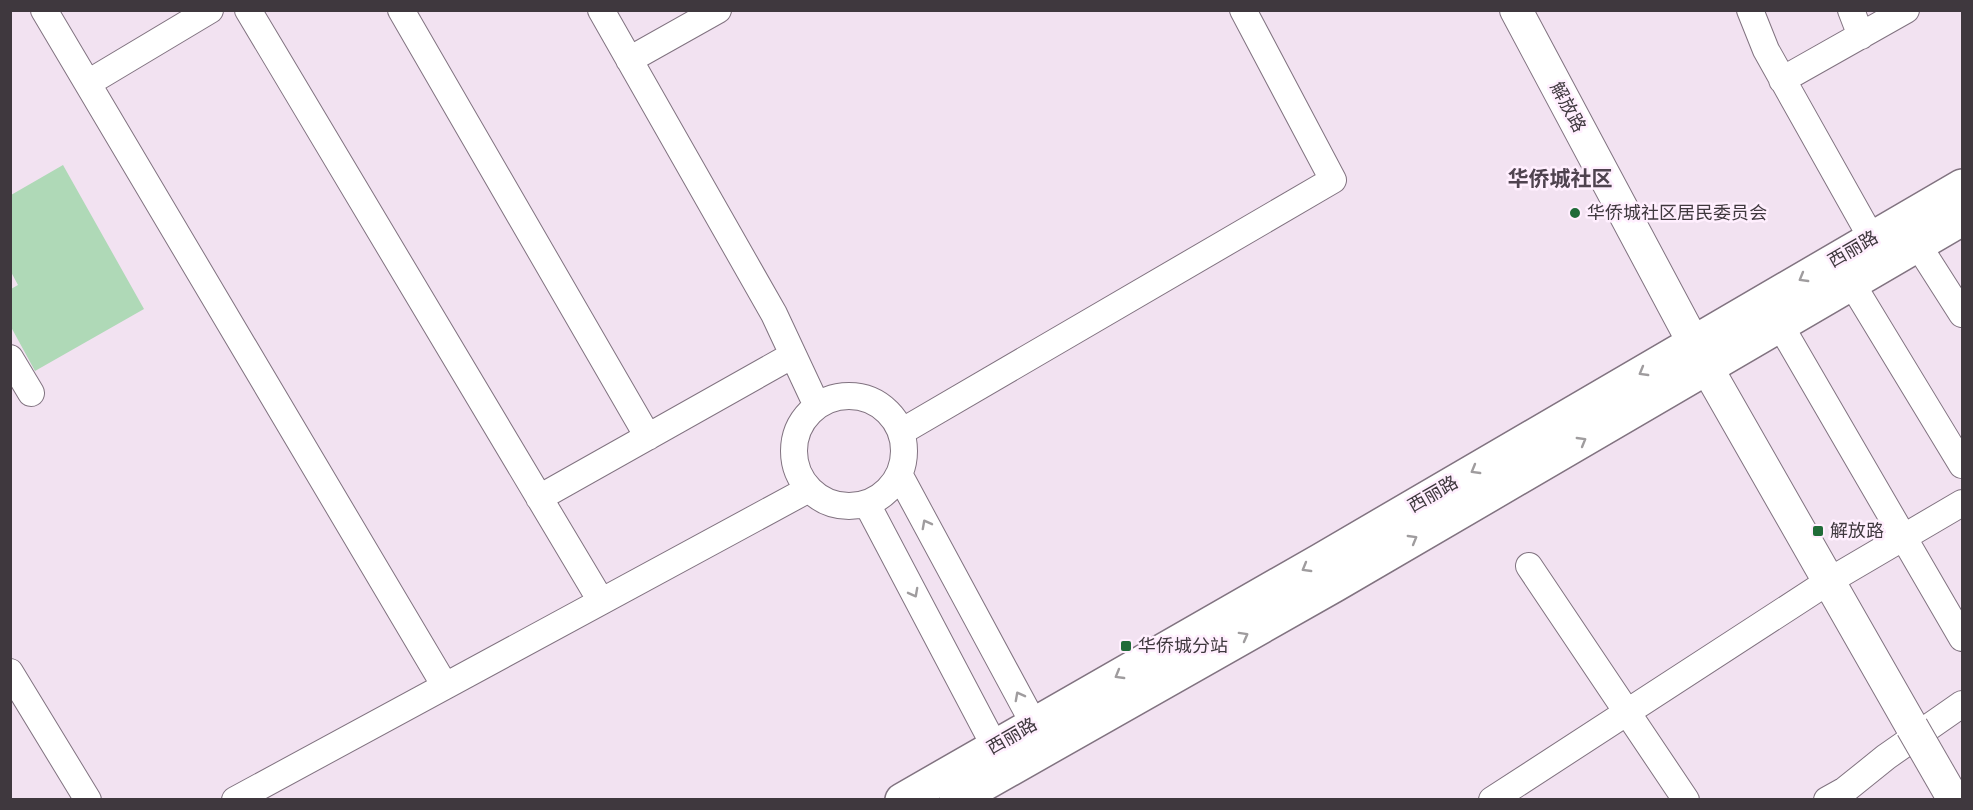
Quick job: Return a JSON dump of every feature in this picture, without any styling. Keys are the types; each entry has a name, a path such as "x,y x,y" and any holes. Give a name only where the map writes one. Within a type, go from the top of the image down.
{"main road":[{"name":"西丽路","path":"902,800 1001,758 1335,585 1700,355 1910,233 1962,186"},
{"name":"西丽路","path":"1910,233 1962,219"},
{"name":"西丽路","path":"956,800 1001,758"}],"street":[{"path":"44,10 445,686"},
{"path":"88,83 210,10"},
{"path":"248,10 601,601"},
{"path":"401,10 648,437"},
{"path":"601,10 774,314 817,406"},
{"path":"629,60 718,10"},
{"path":"901,432 1333,180 1243,10"},
{"name":"解放路","path":"1516,10 1700,355 1954,800"},
{"path":"1749,10 1782,80 1879,251"},
{"path":"1851,10 1861,36"},
{"path":"1782,80 1906,10"},
{"path":"1910,233 1962,314"},
{"path":"1845,271 1962,465"},
{"path":"1773,313 1962,638"},
{"path":"539,498 793,355"},
{"path":"10,358 31,393"},
{"path":"844,396 866,399 885,408 901,432 904,460 900,474 886,492 867,504 851,507 836,505 821,499 809,489 800,476 795,461 798,430 817,406 830,399 844,396"},
{"path":"900,474 1040,736"},
{"path":"235,800 809,489"},
{"path":"1492,800 1829,581 1962,503"},
{"path":"867,504 1001,758"},
{"path":"1529,566 1686,800"},
{"path":"10,672 88,800"},
{"path":"1827,800 1845,790 1886,757 1962,704"}],"green space":[{"path":"63,165 144,309 35,371 11,327 11,289 18,285 11,272 11,195"}],"place":[{"name":"华侨城社区居民委员会","path":"1575,213"},
{"name":"解放路","path":"1818,531"},
{"name":"华侨城分站","path":"1126,646"}],"district":[{"name":"华侨城社区","path":"1560,179"}]}
